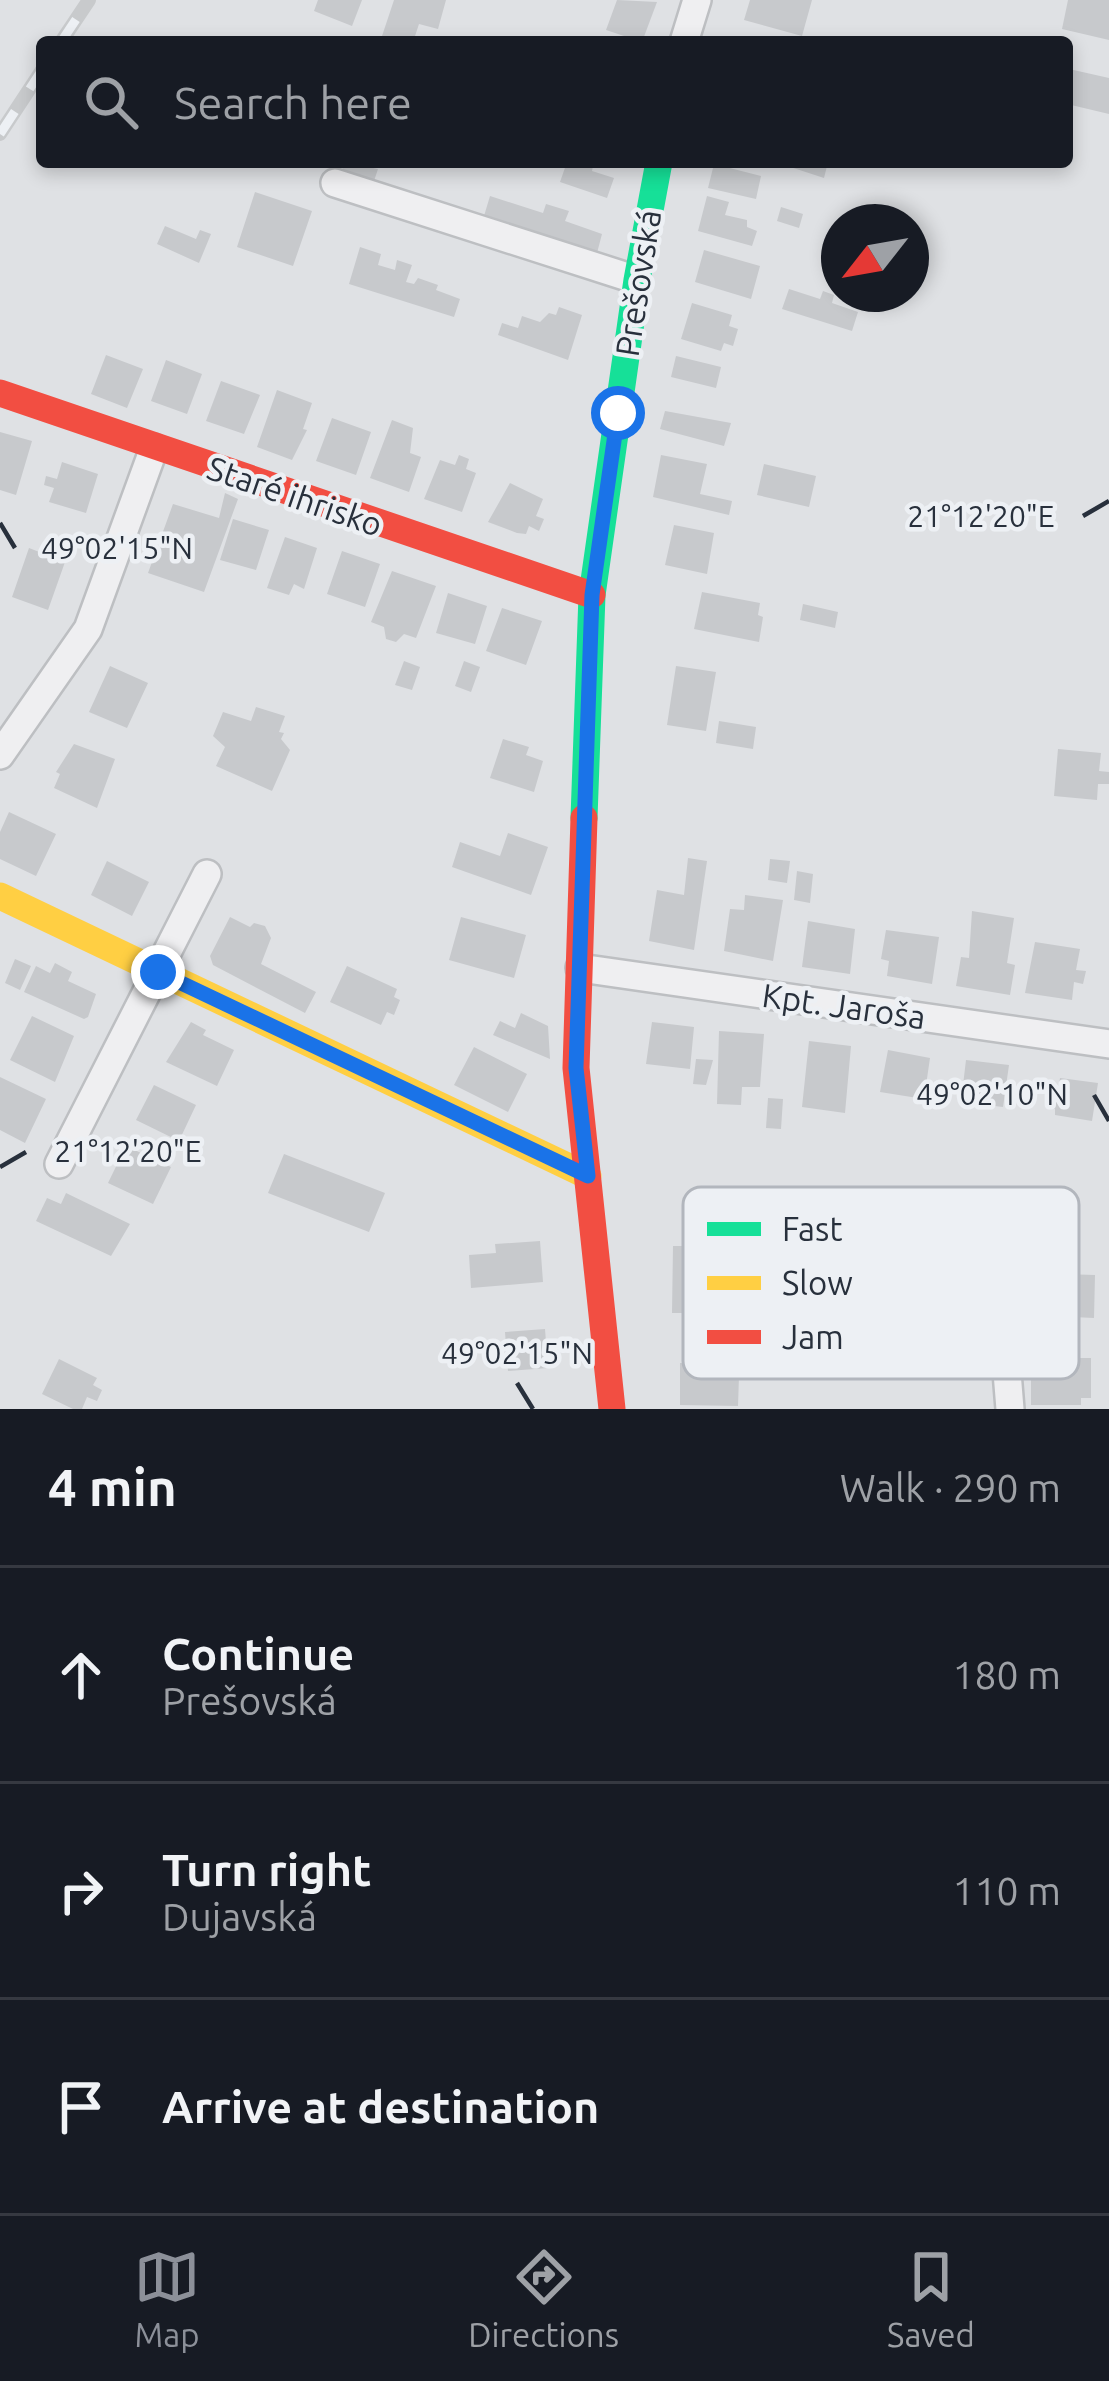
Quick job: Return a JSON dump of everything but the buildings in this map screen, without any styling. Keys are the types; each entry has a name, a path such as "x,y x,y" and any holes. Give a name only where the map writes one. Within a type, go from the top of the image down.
{"street":[{"path":"686,36 697,0"},
{"name":"Prešovská","path":"612,1409 576,1068 592,595 658,168"},
{"path":"335,182 637,280"},
{"name":"Staré ihrisko","path":"0,393 592,595"},
{"path":"0,755 88,629 154,448"},
{"path":"59,1164 207,874"},
{"path":"0,896 588,1176"},
{"name":"Kpt. Jaroša","path":"580,968 1109,1044"},
{"path":"1008,1379 1010,1409"}],"railway":[{"path":"65,36 89,0"},
{"path":"0,134 36,79"}],"traffic: fast":[{"path":"584,818 592,595 658,168"}],"traffic: slow":[{"path":"0,896 588,1176"}],"traffic: jam":[{"path":"0,393 592,595"},
{"path":"584,818 576,1068 612,1409"}],"route":[{"path":"158,972 588,1176 576,1068 592,595 618,413"}]}
